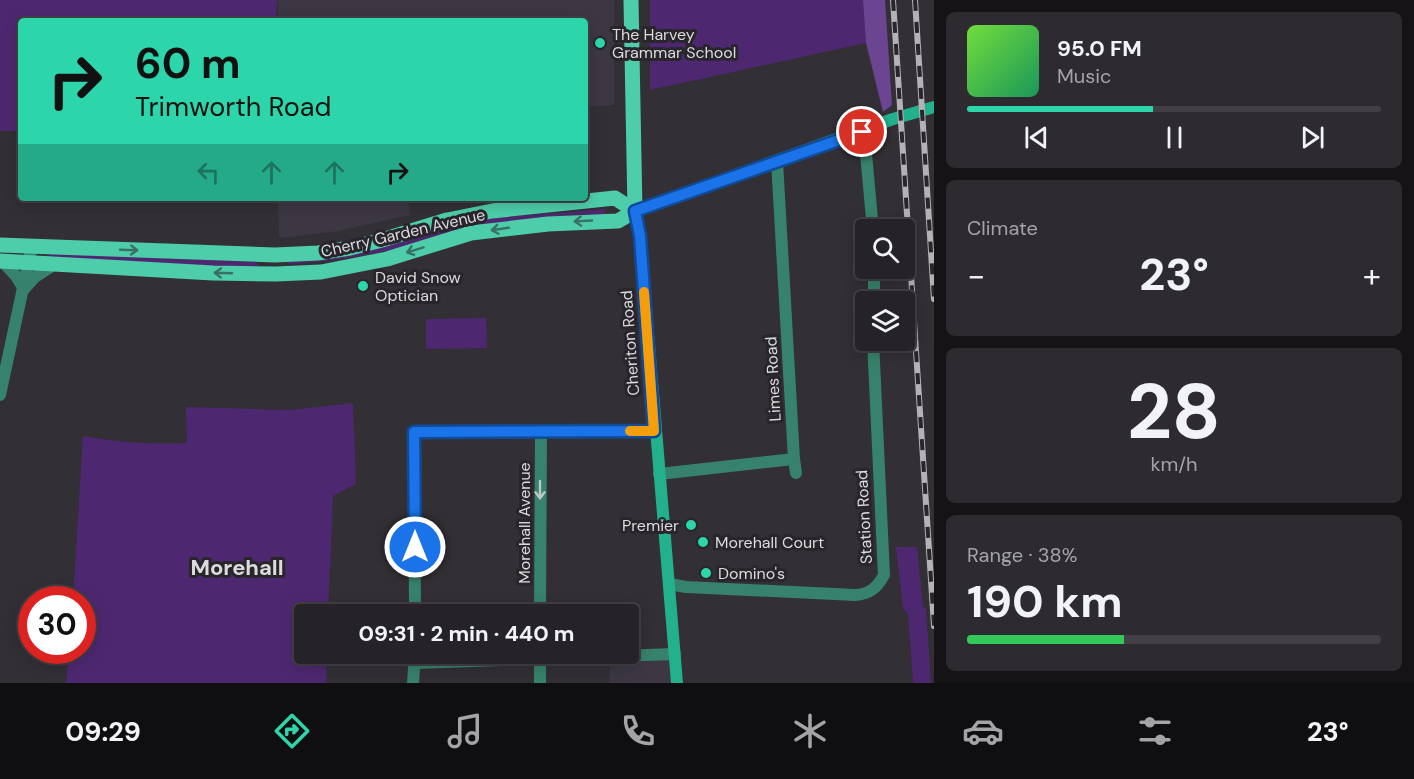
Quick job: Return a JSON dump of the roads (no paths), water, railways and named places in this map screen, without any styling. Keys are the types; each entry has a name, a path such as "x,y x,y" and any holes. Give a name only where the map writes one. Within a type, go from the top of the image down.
{"main road":[{"name":"Cheriton Road","path":"631,0 635,211 640,236 676,683"},
{"path":"635,211 934,106"},
{"name":"Cherry Garden Avenue","path":"1,261 213,273 321,272 387,259 471,233 529,226 618,221 635,211 615,198 588,201"},
{"name":"Cherry Garden Avenue","path":"0,245 275,255 318,253 382,240 447,220 492,211 587,201"}],"street":[{"path":"862,132 872,219"},
{"name":"Limes Road","path":"777,161 796,473"},
{"path":"0,396 32,246"},
{"path":"1,261 16,276 24,289"},
{"path":"24,289 35,277 55,264"},
{"name":"Station Road","path":"669,584 686,587 855,595 864,594 879,584 884,575 874,351"},
{"name":"Morehall Avenue","path":"540,604 541,431"},
{"path":"415,604 414,432 654,431"},
{"path":"659,474 794,459"},
{"path":"639,655 675,654"},
{"path":"413,683 415,664"},
{"path":"540,664 540,683"}],"railway":[{"path":"893,0 934,626"},
{"path":"915,0 934,299"}],"place":[{"name":"The Harvey Grammar School","path":"600,43"},
{"name":"David Snow Optician","path":"363,286"},
{"name":"Premier","path":"691,525"},
{"name":"Morehall Court","path":"703,542"},
{"name":"Domino's","path":"706,573"}],"district":[{"name":"Morehall","path":"237,567"}]}
